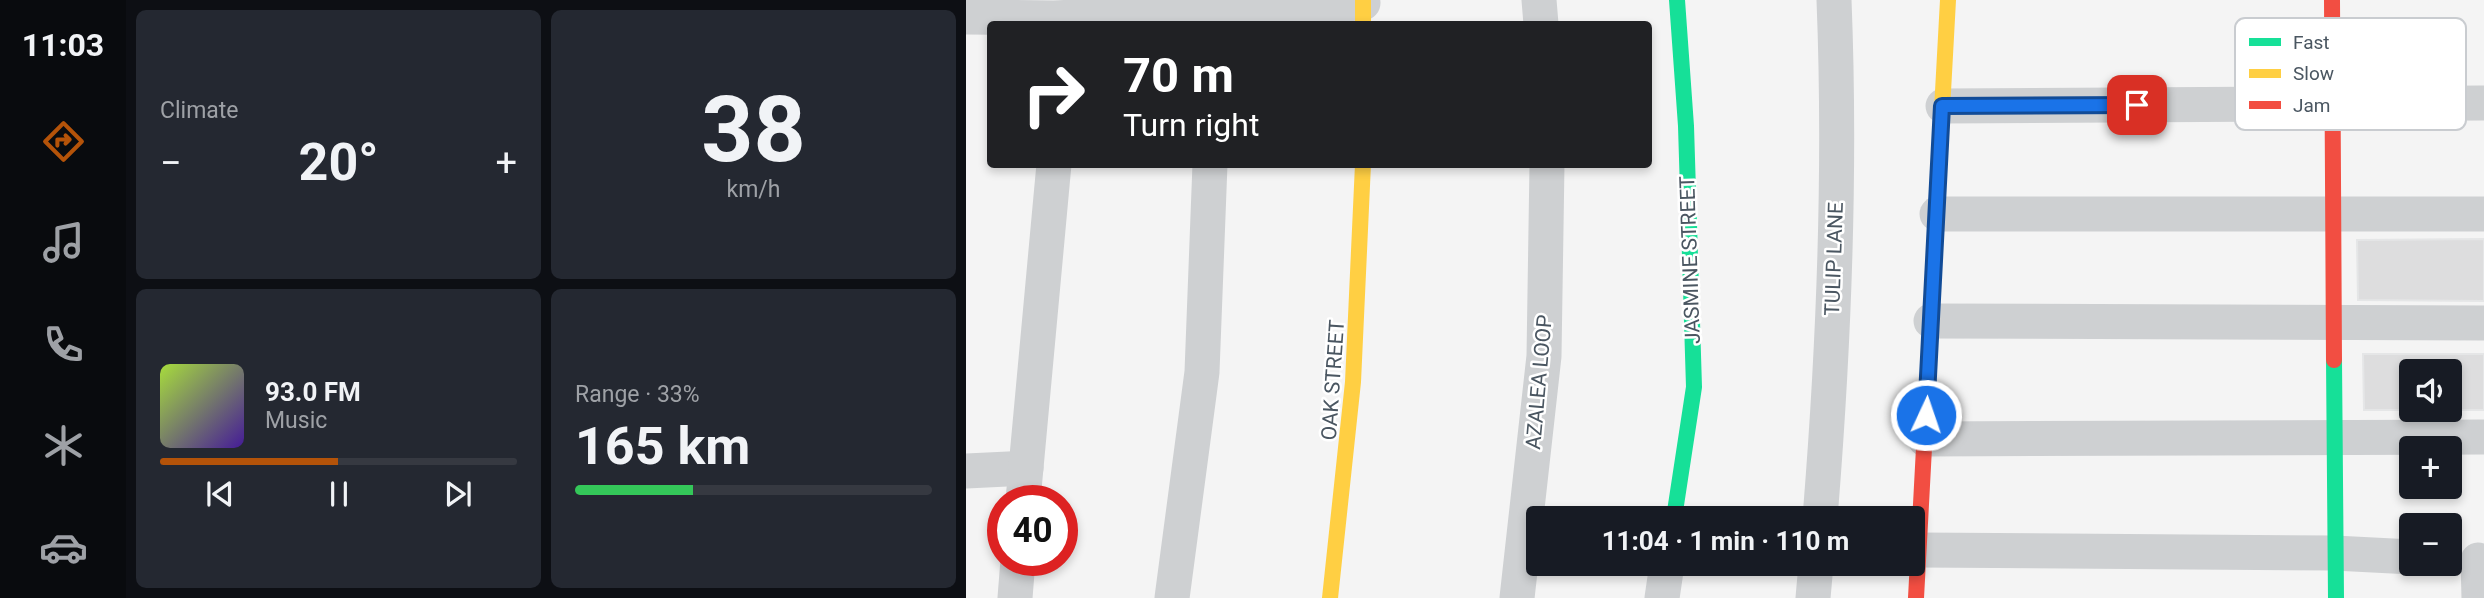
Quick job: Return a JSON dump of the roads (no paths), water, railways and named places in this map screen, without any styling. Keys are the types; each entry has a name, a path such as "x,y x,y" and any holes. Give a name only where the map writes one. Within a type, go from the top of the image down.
{"street":[{"path":"1539,0 1541,21"},
{"name":"JASMINE STREET","path":"1676,0 1686,126 1694,387 1676,506"},
{"name":"TULIP LANE","path":"1821,506 1830,387 1839,108 1834,0"},
{"path":"1921,506 1948,0"},
{"path":"2332,0 2332,18"},
{"path":"966,17 1054,21 1363,9"},
{"path":"2466,103 2484,103"},
{"path":"1942,106 2235,104"},
{"path":"2332,130 2336,598"},
{"path":"966,471 1025,484 1054,168"},
{"path":"1172,598 1202,372 1210,168"},
{"name":"OAK STREET","path":"1330,598 1344,503 1357,348 1363,168"},
{"name":"AZALEA LOOP","path":"1517,598 1544,356 1547,168"},
{"path":"1937,214 2484,214"},
{"path":"1931,321 2484,323"},
{"path":"1925,439 2484,437"},
{"path":"1925,550 2334,553 2399,556"},
{"path":"2471,559 2479,598"},
{"path":"1014,598 1016,576"},
{"path":"1662,598 1665,576"},
{"path":"1813,598 1815,576"},
{"path":"1916,598 1917,576"}]}
